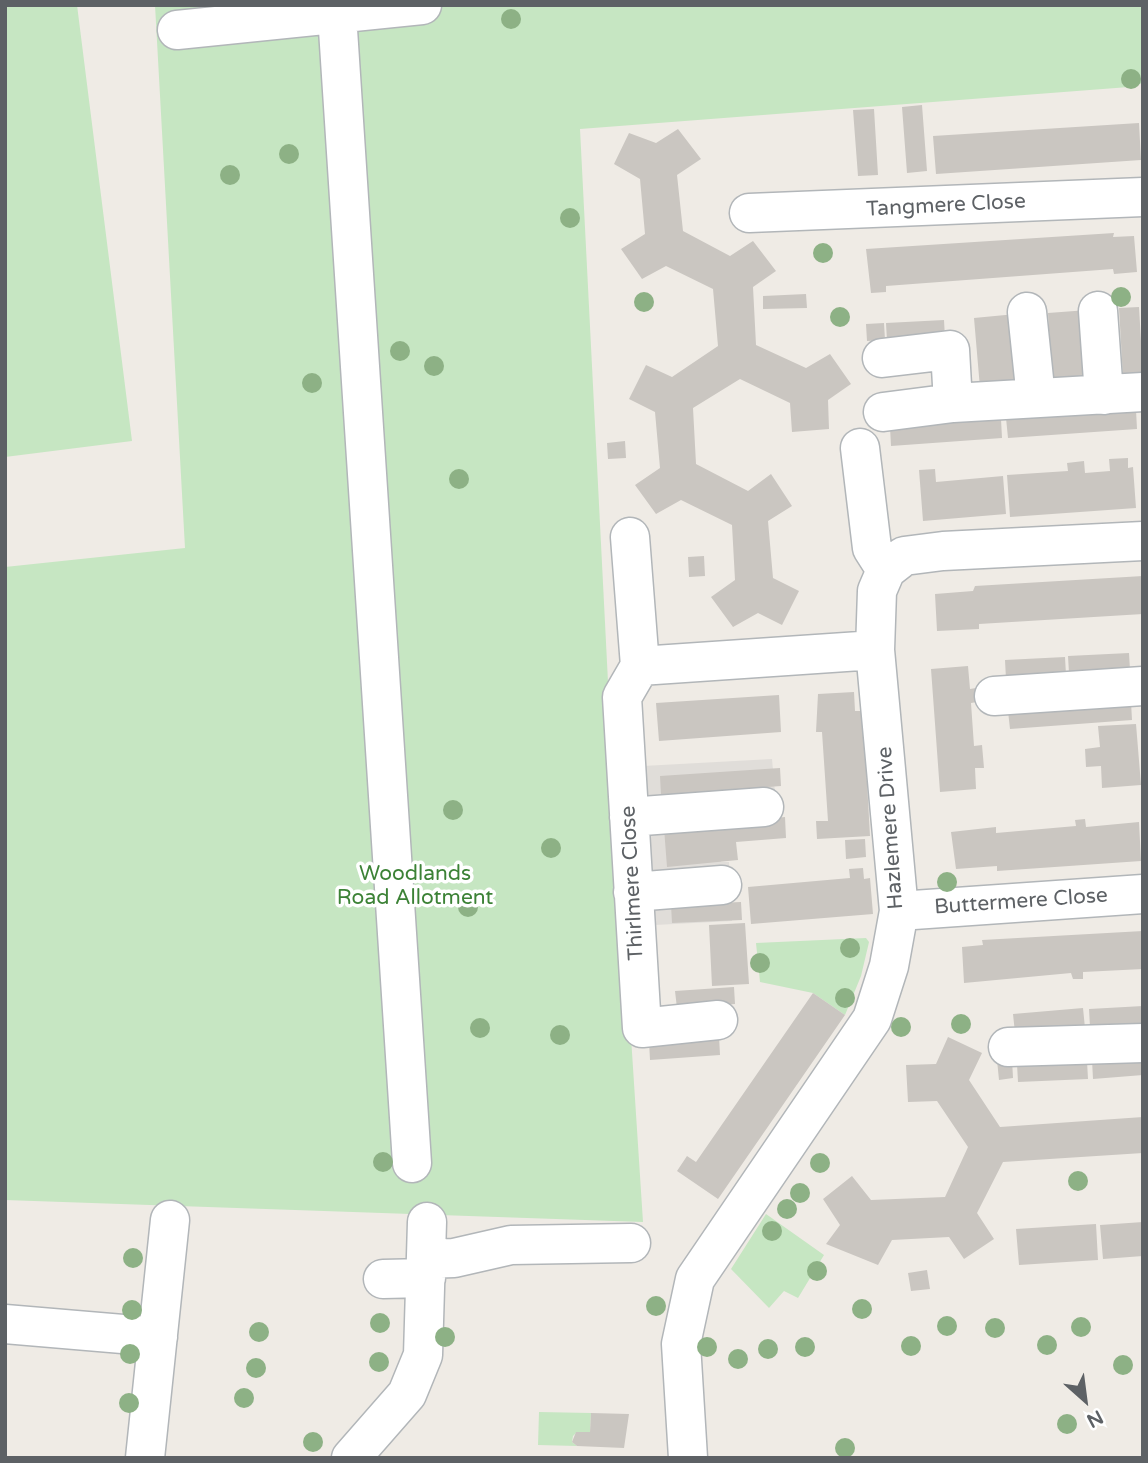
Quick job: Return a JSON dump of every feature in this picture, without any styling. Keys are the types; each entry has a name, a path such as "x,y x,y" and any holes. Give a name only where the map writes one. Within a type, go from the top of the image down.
{"street":[{"path":"177,30 422,5"},
{"path":"337,14 412,1163"},
{"name":"Tangmere Close","path":"748,213 1143,197"},
{"path":"1098,311 1104,394"},
{"path":"1027,312 1036,398"},
{"path":"882,358 952,335 953,403"},
{"path":"883,412 953,403 1143,392"},
{"path":"860,448 872,548 886,570 904,556 943,551 1143,541"},
{"path":"630,537 640,666 875,650"},
{"name":"Hazlemere Drive","path":"688,1458 681,1349 695,1279 872,1019 889,965 899,911 875,650 877,591 886,570"},
{"name":"Thirlmere Close","path":"640,666 622,697 642,1028 718,1020"},
{"path":"994,696 1143,686"},
{"path":"629,817 764,807"},
{"path":"633,892 722,885"},
{"name":"Buttermere Close","path":"899,911 1143,894"},
{"path":"1008,1047 1143,1042"},
{"path":"145,1458 170,1220"},
{"path":"383,1279 426,1253 454,1258 511,1245 631,1243"},
{"path":"351,1458 407,1394 423,1355 426,1253"},
{"path":"19,1325 158,1337"}],"shaded area":[{"path":"772,759 779,837 721,841 721,862 729,862 732,921 655,925 643,766"}],"green space":[{"path":"5,5 77,5 132,441 5,457"},
{"name":"Woodlands Road Allotment","path":"155,5 1143,5 1143,83 1129,87 580,129 608,682 643,1222 5,1200 5,567 185,548"},
{"path":"866,938 869,942 861,976 845,1015 813,993 760,982 756,943"},
{"path":"766,1214 824,1255 798,1298 784,1291 769,1308 731,1269"},
{"path":"539,1412 591,1413 590,1432 577,1432 573,1436 572,1442 577,1446 538,1445"}],"building":[{"path":"922,105 927,171 907,173 902,107"},
{"path":"874,109 878,175 858,176 853,110"},
{"path":"1139,123 1141,160 936,174 933,136"},
{"path":"678,129 701,159 677,175 683,231 730,256 753,241 776,271 753,287 756,345 806,368 830,354 851,384 828,400 829,429 792,432 790,403 740,379 693,408 696,464 748,491 771,474 792,506 768,521 773,578 799,591 782,625 758,613 733,627 711,597 735,580 732,525 681,500 656,514 635,485 660,468 655,412 629,399 646,365 672,377 718,346 713,289 666,266 642,279 621,249 645,234 640,179 614,164 629,133 656,143"},
{"path":"1114,233 1113,237 1134,236 1137,272 1114,274 1113,269 886,286 886,292 871,293 866,249"},
{"path":"806,294 807,308 763,309 763,296"},
{"path":"1139,307 1143,375 1123,377 1119,308"},
{"path":"1088,310 1093,379 1052,382 1048,313"},
{"path":"1016,314 1021,385 980,388 974,318"},
{"path":"944,320 945,338 887,341 886,323"},
{"path":"884,323 885,340 867,341 866,324"},
{"path":"1136,410 1137,429 1008,438 1006,418"},
{"path":"1001,419 1002,438 891,446 890,427"},
{"path":"625,441 626,458 608,459 607,443"},
{"path":"1128,458 1128,468 1133,467 1136,508 1010,517 1007,475 1068,471 1067,463 1084,461 1085,473 1110,471 1109,459"},
{"path":"935,469 936,482 1003,476 1006,514 923,521 919,470"},
{"path":"704,556 705,576 689,577 688,557"},
{"path":"1143,576 1143,614 979,624 979,629 937,631 935,594 973,591 975,586"},
{"path":"1129,653 1130,670 1069,673 1068,656"},
{"path":"1065,657 1066,675 1006,679 1005,660"},
{"path":"968,666 970,689 976,688 977,702 971,703 974,746 982,745 984,768 975,768 976,789 940,792 931,669"},
{"path":"854,692 855,711 863,711 870,836 817,839 816,821 828,821 822,732 816,732 818,694"},
{"path":"779,695 781,732 659,741 656,703"},
{"path":"1131,702 1132,720 1010,729 1008,711"},
{"path":"1136,724 1141,785 1102,788 1101,766 1086,767 1085,749 1100,747 1098,726"},
{"path":"780,768 781,786 661,795 660,776"},
{"path":"785,817 786,838 736,842 738,860 667,867 664,828"},
{"path":"1085,819 1086,827 1139,822 1141,861 997,871 997,866 956,869 951,832 996,827 996,833 1076,826 1075,820"},
{"path":"865,839 866,857 846,859 845,840"},
{"path":"863,868 864,879 870,878 873,914 751,924 748,887 850,878 849,869"},
{"path":"741,902 742,920 672,923 671,905"},
{"path":"745,923 749,984 712,986 709,925"},
{"path":"1143,931 1143,969 1083,972 1083,979 1073,979 1071,973 964,983 962,947 983,945 982,940"},
{"path":"734,987 735,1004 677,1008 675,991"},
{"path":"813,993 845,1015 718,1199 677,1171 687,1156 696,1162"},
{"path":"1143,1006 1143,1024 1090,1027 1089,1009"},
{"path":"1083,1008 1085,1028 1015,1033 1013,1014"},
{"path":"719,1036 720,1055 650,1060 649,1041"},
{"path":"948,1037 982,1053 969,1080 1000,1127 1143,1117 1143,1153 1003,1162 977,1213 994,1239 964,1259 949,1237 892,1240 878,1265 826,1244 840,1225 823,1199 852,1176 871,1200 945,1197 968,1147 937,1101 908,1102 906,1065 936,1064"},
{"path":"1143,1057 1143,1075 1093,1079 1092,1060"},
{"path":"1012,1059 1013,1078 999,1080 997,1060"},
{"path":"1087,1061 1088,1079 1018,1082 1017,1064"},
{"path":"1143,1222 1143,1256 1103,1259 1100,1225"},
{"path":"1096,1224 1098,1260 1019,1265 1016,1229"},
{"path":"927,1270 930,1289 911,1291 908,1273"},
{"path":"591,1413 629,1414 624,1448 577,1446 572,1442 576,1432 590,1432"}]}
